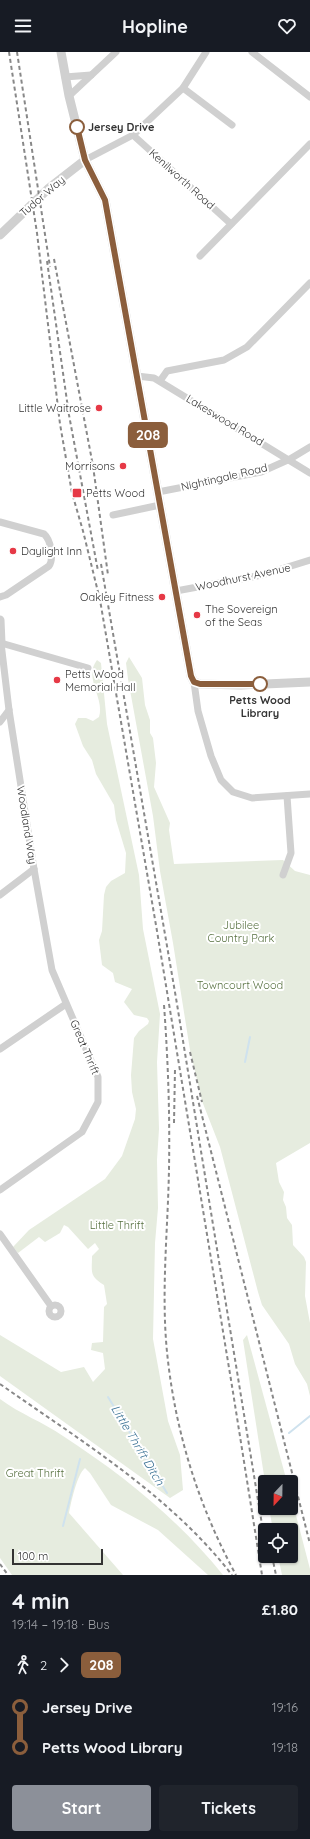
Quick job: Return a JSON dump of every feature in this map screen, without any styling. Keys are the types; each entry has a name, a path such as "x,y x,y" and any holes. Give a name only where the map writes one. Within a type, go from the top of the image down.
{"street":[{"path":"61,52 69,96 85,160 105,200 190,672 194,682 198,711 211,756 221,780 234,792 252,798 310,794"},
{"path":"69,96 116,52"},
{"path":"85,160 132,135 183,88 206,52"},
{"path":"252,52 310,97"},
{"path":"65,76 91,76"},
{"path":"183,88 232,125"},
{"name":"Kenilworth Road","path":"132,135 231,224"},
{"path":"200,256 310,144"},
{"name":"Tudor Way","path":"0,234 34,201 85,160"},
{"path":"160,381 167,371 224,360 247,347 310,283"},
{"name":"Lakeswood Road","path":"137,376 150,376 160,381 310,473"},
{"name":"Nightingale Road","path":"158,492 261,472 290,460 310,447"},
{"path":"113,515 160,505"},
{"path":"0,522 44,534 49,539 52,559 48,566 6,595 0,597"},
{"name":"Woodhurst Avenue","path":"176,591 262,575 310,560"},
{"path":"0,620 1,642 88,668"},
{"name":"Woodland Way","path":"1,642 9,710 34,869 52,970 66,1004"},
{"path":"194,682 200,684 234,685 310,682"},
{"path":"0,722 9,710"},
{"path":"283,875 291,853 288,796"},
{"path":"0,895 34,869"},
{"path":"0,1049 66,1004"},
{"name":"Great Thrift","path":"0,1190 82,1132 98,1102 98,1077 66,1004"},
{"path":"0,1234 51,1306"}],"green space":[{"name":"Jubilee Country Park","path":"129,657 142,678 145,705 150,720 150,733 153,738 156,763 154,787 170,823 169,830 174,864 283,860 295,871 310,875 310,1143 276,1163 279,1182 284,1192 283,1200 286,1207 287,1218 292,1225 293,1245 304,1257 306,1262 305,1296 310,1323 310,1396 307,1384 295,1364 289,1344 262,1305 220,1147 202,1101 190,1050 160,871 153,816 128,679 126,663"},
{"name":"Little Thrift","path":"97,660 101,663 107,724 139,875 143,929 160,1014 157,1062 159,1129 157,1160 158,1208 155,1243 153,1339 168,1421 180,1455 183,1490 170,1498 0,1376 0,1335 61,1372 84,1367 93,1382 105,1369 103,1353 91,1350 92,1343 103,1342 104,1307 107,1304 104,1285 96,1279 92,1273 92,1256 99,1249 95,1243 88,1249 68,1227 64,1225 60,1233 45,1242 39,1237 18,1253 13,1247 29,1230 105,1179 122,1156 135,1119 136,1109 132,1092 131,1075 134,1038 139,1031 148,1024 149,1021 147,1018 134,1015 124,1002 132,989 115,982 113,973 102,965 99,940 102,931 104,895 106,887 111,881 125,873 126,853 116,820 114,805 96,774 92,760 83,746 75,724 78,718 86,718 93,721 99,717 99,702 92,674 93,667"},
{"path":"247,1335 285,1475 264,1475 243,1340"},
{"path":"0,1399 55,1431 128,1482 149,1499 187,1535 223,1575 208,1575 158,1530 111,1505 90,1473 85,1468 79,1476 69,1513 123,1575 12,1575 0,1558"},
{"path":"270,1515 296,1515 310,1569 310,1575 282,1575 279,1563 298,1563 298,1523 272,1523"}],"waterway":[{"path":"245,1062 250,1037"},
{"name":"Little Thrift Ditch","path":"108,1397 167,1493"},
{"path":"289,1433 310,1416"},
{"path":"63,1526 80,1459"}],"railway":[{"path":"9,52 37,233 60,424 72,493 100,600 157,931 262,1575"},
{"path":"17,52 50,267"},
{"path":"54,259 93,466 108,575"},
{"path":"47,261 69,415 98,571"},
{"path":"101,564 176,998 262,1523"},
{"path":"164,1005 168,1067 169,1127 169,1168 165,1260 165,1329 167,1352 176,1410 190,1467 210,1522 236,1575"},
{"path":"190,1052 202,1102"},
{"path":"174,1123 175,1069"},
{"path":"197,1096 310,1544"},
{"path":"0,1384 93,1448 153,1494 208,1546 232,1575"},
{"path":"273,1563 276,1575"},
{"path":"0,1564 8,1575"}],"bus line":[{"name":"208","path":"77,127 85,160 105,200 191,676 194,682 200,684 260,684"}],"place":[{"name":"Jersey Drive","path":"77,127"},
{"name":"Little Waitrose","path":"99,408"},
{"name":"Morrisons","path":"123,466"},
{"name":"Petts Wood","path":"77,493"},
{"name":"Daylight Inn","path":"13,551"},
{"name":"Oakley Fitness","path":"162,597"},
{"name":"The Sovereign of the Seas","path":"197,615"},
{"name":"Petts Wood Memorial Hall","path":"57,680"},
{"name":"Petts Wood Library","path":"260,684"}],"park label":[{"name":"Towncourt Wood","path":"240,985"}]}
